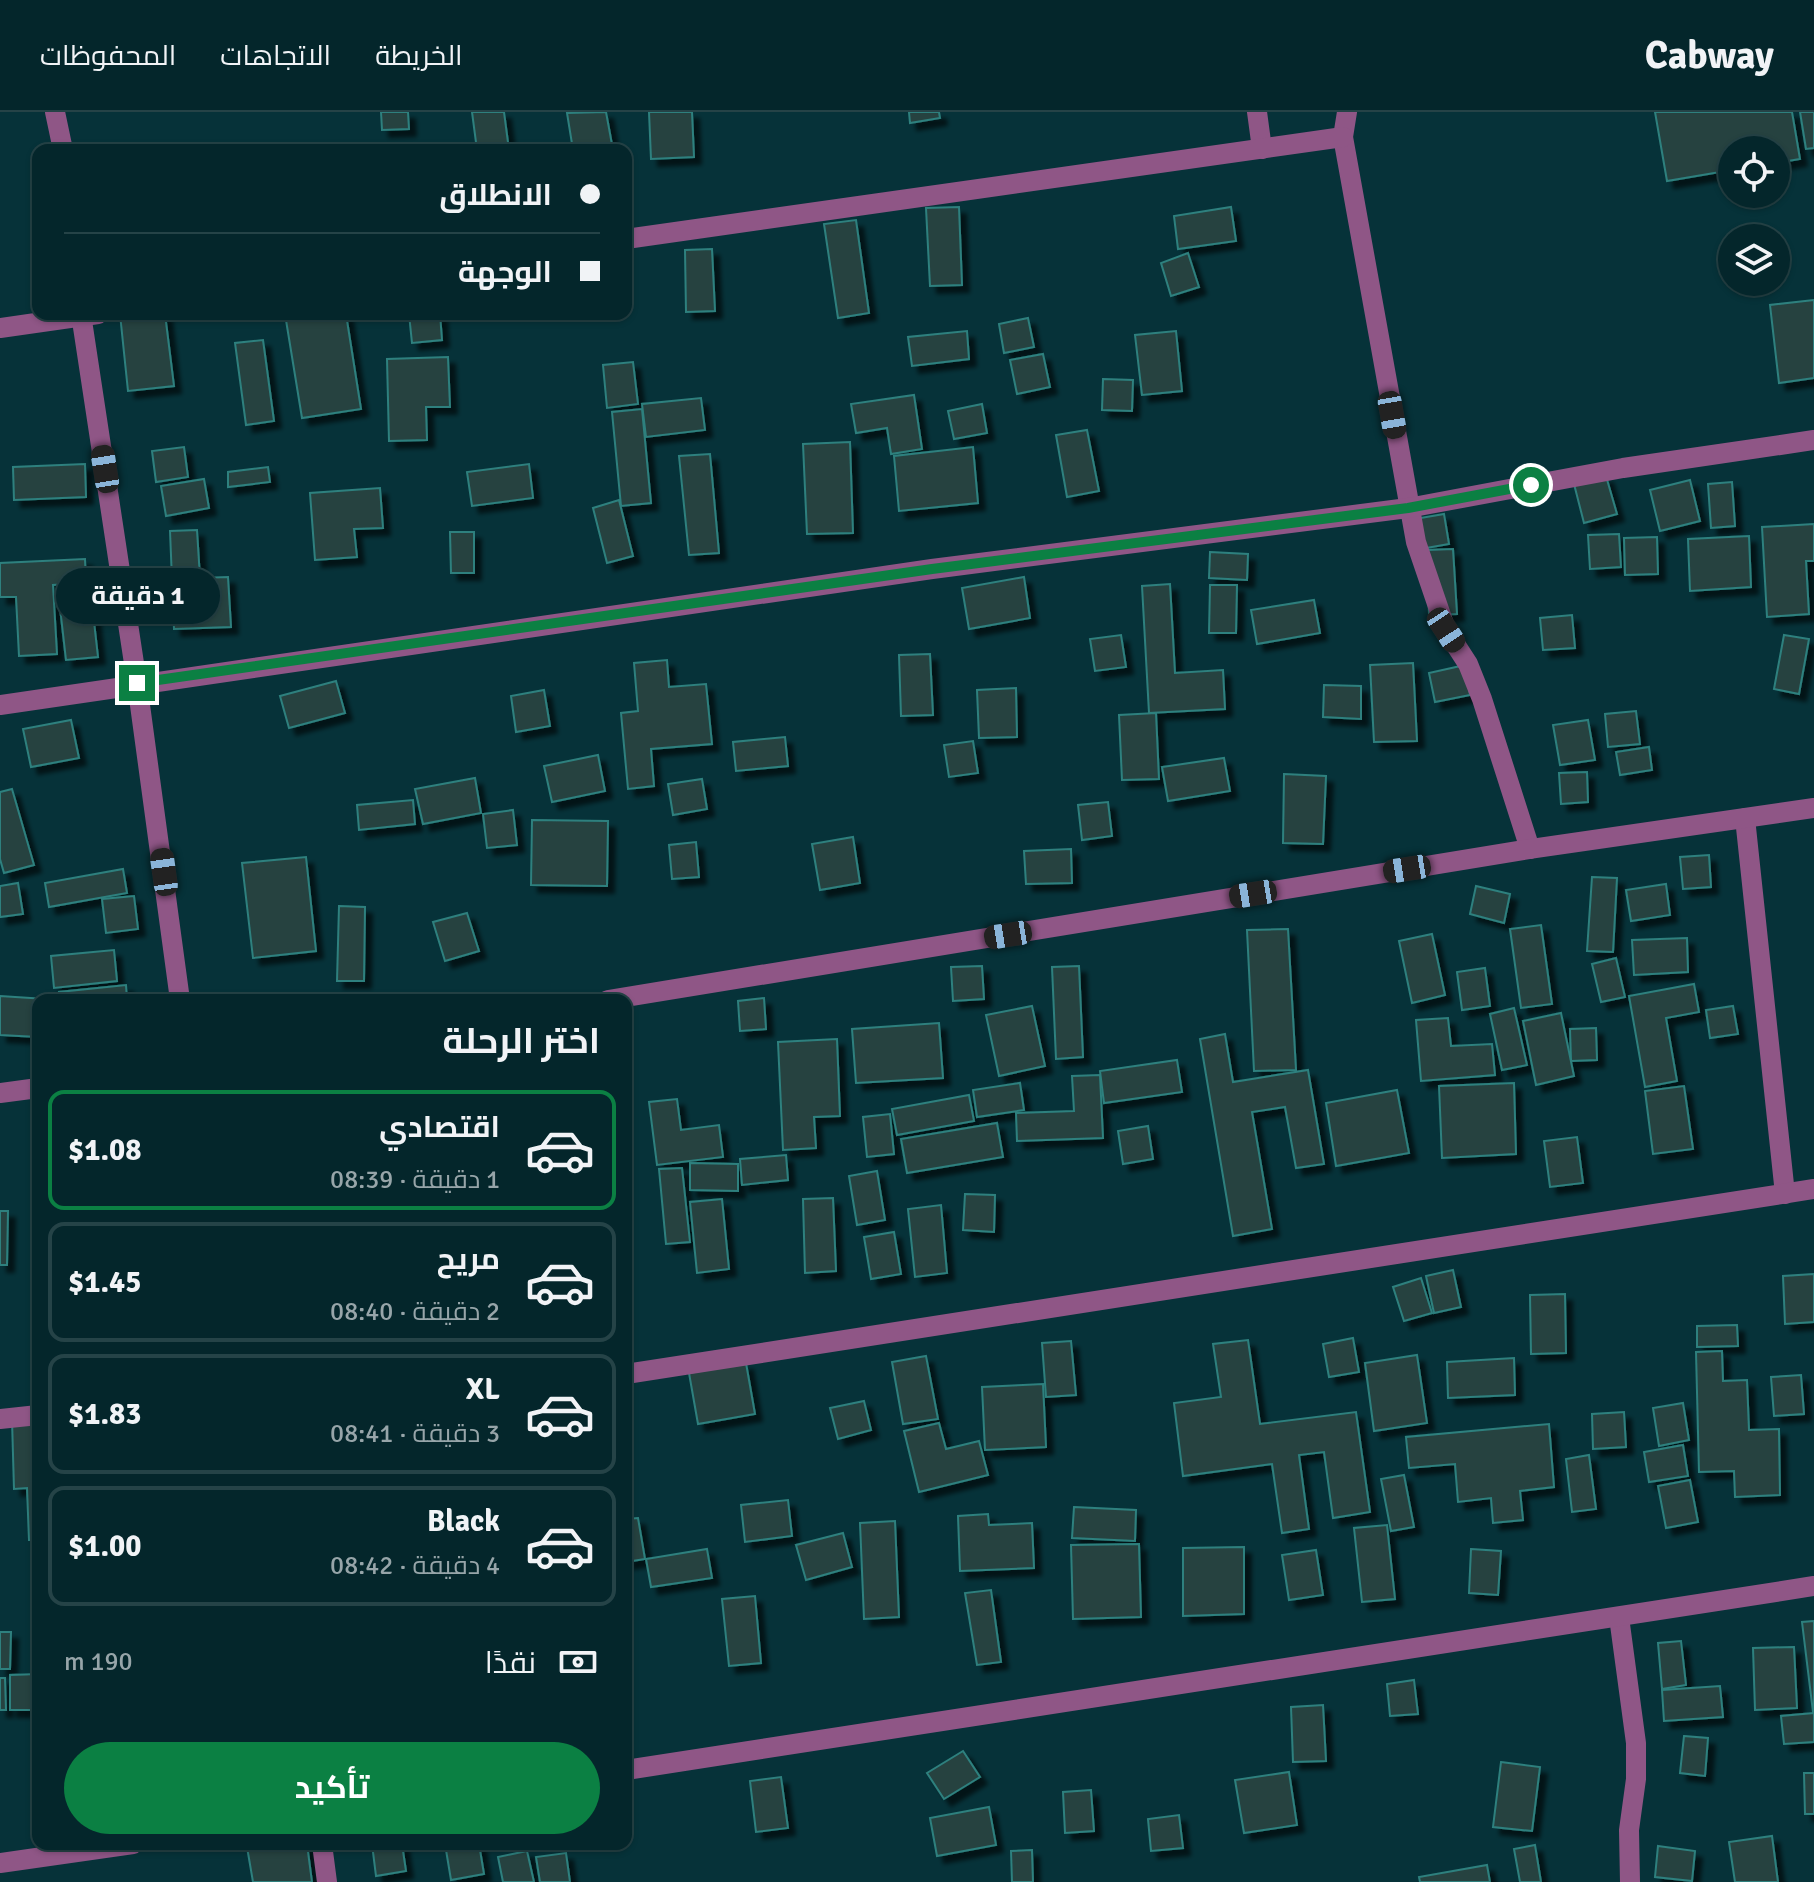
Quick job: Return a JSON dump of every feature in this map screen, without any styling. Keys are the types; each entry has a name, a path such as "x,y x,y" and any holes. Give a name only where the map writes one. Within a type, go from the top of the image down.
{"street":[{"path":"55,112 62,144"},
{"path":"1257,112 1262,149"},
{"path":"1347,112 1343,137 1408,508 1428,583 1446,630 1468,664 1482,699 1530,849"},
{"path":"632,238 1343,137"},
{"path":"0,328 54,320"},
{"path":"88,320 179,994"},
{"path":"0,705 932,569 1408,508 1623,468 1814,440"},
{"path":"632,996 1530,849 1814,808"},
{"path":"1745,818 1785,1194"},
{"path":"0,1093 32,1089"},
{"path":"632,1373 1814,1189"},
{"path":"0,1419 32,1416"},
{"path":"632,1769 1814,1586"},
{"path":"1619,1617 1636,1743 1636,1779 1629,1830 1630,1882"},
{"path":"0,1863 91,1850"},
{"path":"323,1850 327,1882"}],"building":[{"path":"381,112 408,112 409,129 382,130"},
{"path":"472,112 504,112 508,144 476,144"},
{"path":"606,112 612,144 572,144 567,113"},
{"path":"649,112 692,112 694,157 651,159"},
{"path":"909,112 939,112 940,118 910,123"},
{"path":"1655,112 1792,112 1800,159 1790,161 1790,136 1718,136 1718,172 1667,181"},
{"path":"1800,112 1814,112 1814,148 1806,149"},
{"path":"959,207 962,285 930,286 926,208"},
{"path":"1231,207 1236,241 1178,249 1174,216"},
{"path":"856,220 869,313 838,318 824,224"},
{"path":"712,249 715,311 686,312 685,250"},
{"path":"1188,253 1199,287 1171,296 1161,263"},
{"path":"1814,300 1814,378 1779,383 1770,305"},
{"path":"1028,318 1034,347 1004,353 999,324"},
{"path":"121,320 166,320 174,386 128,391"},
{"path":"286,320 347,320 361,409 302,418"},
{"path":"410,320 440,320 442,340 412,343"},
{"path":"967,331 969,359 912,366 908,337"},
{"path":"1176,331 1182,391 1142,395 1135,335"},
{"path":"263,340 274,421 246,425 235,343"},
{"path":"1043,354 1050,387 1017,394 1010,360"},
{"path":"448,357 450,407 426,407 427,440 389,441 387,359"},
{"path":"633,362 638,404 607,408 603,365"},
{"path":"1103,379 1133,380 1132,411 1102,410"},
{"path":"914,395 922,449 891,454 887,428 856,433 851,404"},
{"path":"701,398 705,430 646,437 642,404"},
{"path":"982,404 987,433 954,439 948,411"},
{"path":"642,409 651,503 621,506 612,412"},
{"path":"1087,430 1099,491 1067,497 1056,435"},
{"path":"850,442 853,533 807,534 803,444"},
{"path":"184,447 188,477 156,482 152,451"},
{"path":"973,447 978,503 899,511 894,456"},
{"path":"710,454 719,553 689,555 679,456"},
{"path":"85,464 86,497 14,500 13,467"},
{"path":"529,464 533,498 472,506 467,472"},
{"path":"268,467 270,482 228,487 228,472"},
{"path":"1606,476 1617,514 1584,523 1574,484"},
{"path":"204,479 209,508 166,516 161,486"},
{"path":"1690,480 1700,521 1660,531 1650,490"},
{"path":"1732,482 1735,526 1711,528 1708,484"},
{"path":"380,488 383,528 354,529 357,557 315,560 310,493"},
{"path":"619,500 633,556 607,563 593,508"},
{"path":"1444,514 1449,544 1415,550 1409,520"},
{"path":"1814,524 1814,561 1806,561 1809,614 1767,617 1762,527"},
{"path":"197,530 200,578 228,577 231,627 174,629 170,531"},
{"path":"450,532 474,532 474,573 451,573"},
{"path":"1619,534 1621,567 1590,569 1588,535"},
{"path":"1749,536 1751,587 1690,591 1688,539"},
{"path":"1657,537 1658,574 1625,575 1624,538"},
{"path":"1453,549 1457,614 1429,615 1427,550"},
{"path":"1210,552 1248,554 1247,580 1209,578"},
{"path":"85,559 86,583 53,585 57,654 19,656 16,597 0,597 0,563"},
{"path":"1024,577 1030,618 969,629 962,588"},
{"path":"1170,584 1175,673 1223,670 1225,709 1149,713 1142,586"},
{"path":"1210,585 1237,585 1236,633 1209,633"},
{"path":"90,586 98,657 66,660 58,590"},
{"path":"1314,600 1320,633 1257,644 1251,610"},
{"path":"1572,615 1575,648 1543,650 1540,618"},
{"path":"1121,635 1126,667 1095,671 1090,639"},
{"path":"1784,635 1809,639 1799,694 1774,689"},
{"path":"930,654 933,715 901,716 899,655"},
{"path":"667,660 669,687 706,684 712,744 651,749 654,786 628,789 621,713 638,711 634,663"},
{"path":"1413,663 1417,741 1374,742 1370,665"},
{"path":"1465,665 1470,695 1435,702 1429,673"},
{"path":"336,681 345,713 289,728 280,696"},
{"path":"1324,685 1361,686 1361,719 1323,717"},
{"path":"1016,688 1017,737 979,738 977,690"},
{"path":"544,690 550,726 516,732 511,696"},
{"path":"1636,711 1640,744 1608,747 1605,714"},
{"path":"1156,713 1159,779 1122,780 1119,715"},
{"path":"71,720 79,758 31,767 23,729"},
{"path":"1588,720 1595,760 1560,765 1553,725"},
{"path":"785,737 788,766 736,771 733,742"},
{"path":"973,741 978,773 949,777 944,745"},
{"path":"1649,747 1652,770 1620,775 1616,752"},
{"path":"598,755 605,791 552,802 544,766"},
{"path":"1224,758 1230,791 1168,801 1162,767"},
{"path":"1587,772 1588,802 1561,804 1559,773"},
{"path":"1284,774 1326,776 1323,844 1283,843"},
{"path":"475,778 481,813 423,824 415,789"},
{"path":"702,779 707,809 673,815 668,784"},
{"path":"12,789 34,865 4,873 0,859 0,792"},
{"path":"413,800 415,824 359,830 357,805"},
{"path":"1108,802 1112,836 1082,840 1078,805"},
{"path":"513,810 517,845 487,848 483,814"},
{"path":"532,820 608,821 607,886 531,885"},
{"path":"853,837 860,883 820,890 812,844"},
{"path":"696,842 699,877 672,879 669,845"},
{"path":"1071,849 1072,883 1026,884 1024,851"},
{"path":"1709,855 1711,887 1683,889 1680,857"},
{"path":"306,857 316,951 253,958 242,863"},
{"path":"123,869 127,893 49,907 45,883"},
{"path":"1592,877 1617,878 1613,952 1587,951"},
{"path":"18,883 23,914 0,917 0,886"},
{"path":"1666,884 1670,915 1631,921 1626,890"},
{"path":"1476,886 1510,894 1504,923 1470,914"},
{"path":"134,896 138,929 106,933 102,899"},
{"path":"339,906 365,907 364,981 337,981"},
{"path":"467,913 479,951 445,961 433,922"},
{"path":"1541,925 1552,1004 1521,1008 1510,929"},
{"path":"1288,929 1296,1070 1254,1071 1247,930"},
{"path":"1432,934 1445,995 1412,1003 1399,941"},
{"path":"1687,938 1688,972 1634,975 1632,940"},
{"path":"114,950 117,981 54,988 51,956"},
{"path":"1616,958 1625,997 1601,1002 1592,964"},
{"path":"982,966 984,999 953,1001 951,967"},
{"path":"1079,966 1083,1057 1056,1059 1052,967"},
{"path":"1485,968 1490,1006 1462,1010 1457,972"},
{"path":"1694,984 1699,1012 1666,1018 1677,1081 1645,1087 1629,996"},
{"path":"126,985 127,994 59,994"},
{"path":"0,996 32,998 32,1037 0,1035"},
{"path":"764,998 766,1029 740,1031 738,1001"},
{"path":"1032,1006 1045,1066 999,1076 986,1015"},
{"path":"1733,1006 1738,1034 1710,1038 1706,1010"},
{"path":"1514,1008 1527,1065 1502,1070 1490,1014"},
{"path":"1561,1013 1574,1076 1536,1085 1523,1021"},
{"path":"1448,1018 1451,1046 1492,1044 1495,1075 1421,1081 1416,1020"},
{"path":"939,1023 943,1078 856,1083 852,1029"},
{"path":"1596,1028 1597,1060 1571,1061 1570,1029"},
{"path":"1225,1034 1233,1082 1308,1070 1324,1164 1296,1168 1285,1107 1252,1112 1272,1229 1233,1236 1200,1039"},
{"path":"837,1039 840,1116 814,1117 816,1148 783,1150 778,1042"},
{"path":"1177,1060 1182,1092 1104,1103 1100,1071"},
{"path":"1100,1075 1103,1138 1017,1141 1016,1113 1074,1111 1072,1076"},
{"path":"1020,1083 1024,1110 977,1117 973,1090"},
{"path":"1514,1083 1516,1154 1442,1158 1439,1086"},
{"path":"1684,1086 1693,1149 1653,1154 1645,1091"},
{"path":"1397,1090 1409,1153 1336,1166 1326,1103"},
{"path":"969,1095 974,1121 897,1135 892,1109"},
{"path":"677,1099 681,1130 719,1125 723,1157 657,1165 649,1102"},
{"path":"890,1114 894,1154 867,1157 863,1117"},
{"path":"997,1123 1003,1157 907,1173 901,1139"},
{"path":"1148,1126 1153,1159 1123,1164 1118,1131"},
{"path":"1577,1137 1583,1183 1550,1187 1544,1141"},
{"path":"786,1155 788,1180 742,1185 740,1159"},
{"path":"690,1163 738,1164 738,1191 690,1190"},
{"path":"682,1168 690,1242 666,1244 659,1169"},
{"path":"877,1171 885,1220 857,1225 849,1176"},
{"path":"965,1194 995,1195 994,1232 963,1230"},
{"path":"833,1198 836,1271 805,1273 803,1199"},
{"path":"722,1199 729,1269 697,1273 690,1202"},
{"path":"941,1205 947,1273 915,1277 908,1209"},
{"path":"0,1211 8,1211 7,1265 0,1265"},
{"path":"894,1232 901,1274 871,1279 864,1237"},
{"path":"1453,1270 1461,1307 1434,1313 1426,1276"},
{"path":"1814,1274 1814,1322 1785,1324 1783,1276"},
{"path":"1421,1278 1432,1313 1404,1321 1393,1287"},
{"path":"1565,1294 1566,1353 1531,1354 1530,1295"},
{"path":"1737,1325 1738,1346 1697,1347 1697,1326"},
{"path":"1353,1338 1359,1372 1329,1377 1323,1344"},
{"path":"1248,1340 1260,1424 1356,1412 1370,1512 1333,1518 1324,1452 1299,1455 1309,1529 1282,1533 1272,1464 1183,1476 1174,1403 1221,1397 1213,1344"},
{"path":"1071,1341 1076,1395 1046,1397 1042,1343"},
{"path":"1722,1351 1723,1381 1747,1380 1749,1430 1779,1429 1780,1495 1735,1497 1734,1471 1699,1472 1696,1352"},
{"path":"1417,1355 1427,1423 1374,1431 1365,1363"},
{"path":"926,1356 938,1419 903,1424 892,1362"},
{"path":"1514,1358 1515,1395 1448,1398 1447,1362"},
{"path":"746,1363 755,1414 698,1424 689,1373"},
{"path":"1801,1375 1804,1414 1774,1416 1771,1377"},
{"path":"1043,1384 1046,1447 985,1450 982,1387"},
{"path":"864,1401 871,1430 838,1439 830,1408"},
{"path":"1683,1403 1689,1440 1659,1446 1653,1408"},
{"path":"1624,1412 1626,1447 1593,1449 1592,1414"},
{"path":"32,1419 32,1540 29,1540 27,1488 14,1489 12,1420"},
{"path":"939,1423 946,1449 979,1441 988,1475 919,1492 904,1431"},
{"path":"1549,1424 1554,1487 1520,1491 1523,1520 1493,1523 1491,1498 1458,1502 1455,1464 1409,1468 1406,1437"},
{"path":"1683,1445 1688,1476 1649,1482 1644,1452"},
{"path":"1589,1455 1596,1509 1572,1512 1566,1459"},
{"path":"1404,1475 1414,1527 1391,1531 1381,1479"},
{"path":"1690,1480 1698,1522 1666,1528 1658,1486"},
{"path":"788,1500 792,1536 745,1542 741,1505"},
{"path":"1074,1507 1136,1510 1135,1541 1072,1538"},
{"path":"988,1514 989,1525 1032,1523 1034,1568 960,1571 958,1516"},
{"path":"632,1518 638,1518 645,1559 632,1561"},
{"path":"895,1521 899,1617 864,1619 860,1523"},
{"path":"1387,1525 1395,1599 1362,1602 1354,1528"},
{"path":"843,1533 852,1567 806,1580 796,1545"},
{"path":"1139,1544 1141,1617 1073,1619 1071,1545"},
{"path":"1244,1547 1244,1614 1183,1616 1183,1548"},
{"path":"707,1549 712,1578 651,1587 646,1559"},
{"path":"1471,1549 1501,1551 1498,1595 1469,1593"},
{"path":"1316,1550 1323,1595 1289,1600 1282,1555"},
{"path":"991,1590 1001,1662 977,1665 965,1593"},
{"path":"755,1596 761,1663 729,1666 722,1599"},
{"path":"1814,1621 1814,1712 1813,1712 1802,1622"},
{"path":"0,1632 11,1632 10,1669 0,1669"},
{"path":"1681,1641 1686,1685 1662,1689 1658,1643"},
{"path":"1794,1647 1797,1708 1755,1710 1753,1648"},
{"path":"32,1674 32,1710 10,1710 10,1675"},
{"path":"0,1678 5,1678 6,1710 0,1710"},
{"path":"1414,1680 1418,1714 1390,1716 1387,1684"},
{"path":"1720,1686 1723,1717 1664,1721 1662,1690"},
{"path":"1323,1705 1326,1761 1293,1762 1291,1707"},
{"path":"1814,1713 1814,1742 1784,1744 1781,1716"},
{"path":"1684,1736 1708,1738 1705,1776 1680,1773"},
{"path":"963,1751 980,1777 944,1799 927,1773"},
{"path":"1501,1762 1540,1767 1532,1831 1493,1827"},
{"path":"1289,1772 1297,1825 1244,1833 1235,1780"},
{"path":"1804,1773 1814,1773 1814,1814 1805,1814"},
{"path":"781,1777 788,1828 756,1832 750,1781"},
{"path":"1091,1790 1094,1831 1065,1833 1063,1792"},
{"path":"989,1807 996,1845 937,1856 930,1818"},
{"path":"1179,1815 1183,1848 1151,1851 1148,1819"},
{"path":"1772,1836 1778,1882 1735,1882 1729,1842"},
{"path":"1535,1845 1541,1882 1520,1882 1514,1849"},
{"path":"1658,1846 1695,1851 1692,1881 1655,1877"},
{"path":"248,1850 308,1850 312,1882 253,1882"},
{"path":"373,1850 403,1850 406,1871 376,1876"},
{"path":"446,1850 480,1850 484,1874 451,1880"},
{"path":"1032,1850 1033,1882 1012,1882 1011,1851"},
{"path":"527,1851 534,1882 503,1882 498,1857"},
{"path":"566,1853 570,1882 540,1882 536,1857"},
{"path":"1487,1865 1490,1882 1420,1882 1419,1877"}],"route":[{"path":"137,683 932,569 1408,508 1531,485"}]}
